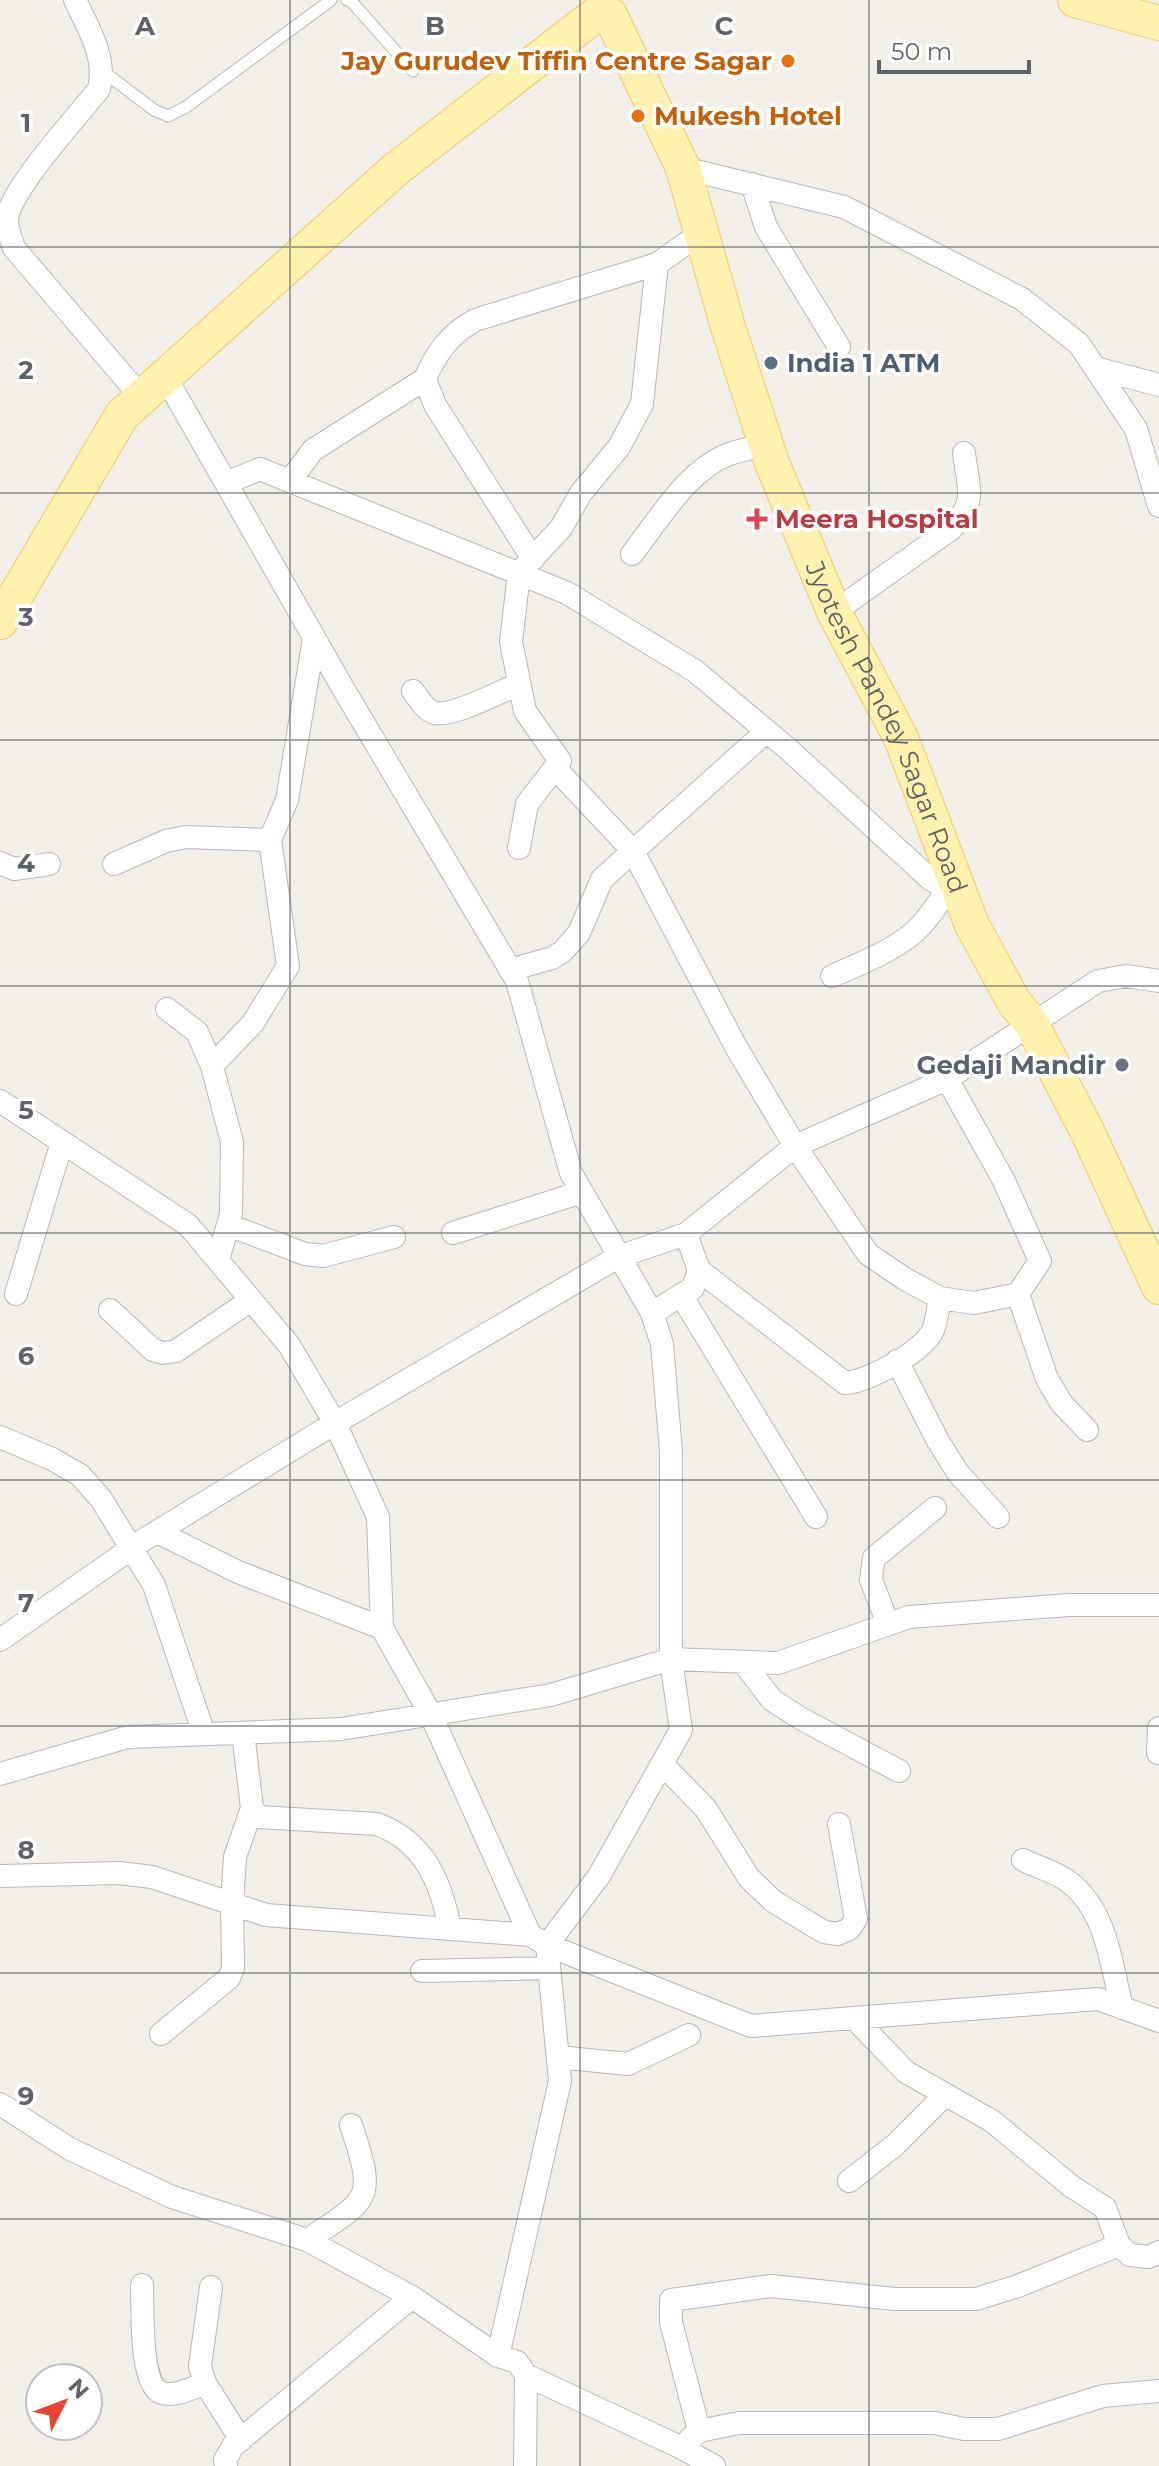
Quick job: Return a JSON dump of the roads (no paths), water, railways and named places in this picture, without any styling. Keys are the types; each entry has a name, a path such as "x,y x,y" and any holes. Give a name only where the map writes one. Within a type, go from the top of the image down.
{"main road":[{"path":"1075,0 1159,23"},
{"path":"0,622 122,415 396,169 601,5"},
{"name":"Jyotesh Pandey Sagar Road","path":"601,5 683,168 766,444 834,612 901,738 955,893 1014,1002 1031,1023 1088,1133 1159,1287"}],"street":[{"path":"75,0 97,48 104,72 99,89 20,188 8,213 7,225 14,248 154,388 226,483 314,639 517,981 571,1173 652,1313 662,1344 671,1452 671,1659 681,1730 599,1876 538,1940"},
{"path":"683,168 844,207 1022,299 1079,344 1136,429 1159,506"},
{"path":"752,184 766,227 839,347"},
{"path":"290,481 313,450 425,379 443,344 462,327 475,320 657,264 701,233"},
{"path":"519,848 527,804 560,761 525,711 511,642 526,566 561,528 581,493 619,447 642,404 657,264"},
{"path":"1095,368 1159,385"},
{"path":"425,379 435,405 526,566"},
{"path":"632,554 684,488 700,473 726,455 766,444"},
{"path":"834,612 951,529 964,515 970,503 964,453"},
{"path":"226,483 260,469 526,566 695,671 767,731 929,878 955,893 911,936 832,976"},
{"path":"212,1066 253,1023 288,966 270,840 287,800 314,639"},
{"path":"413,691 428,710 437,713 449,712 519,684"},
{"path":"510,970 562,952 579,933 602,879 767,731"},
{"path":"555,768 633,851 736,1047 795,1146 868,1254 940,1298 974,1303 1018,1294 1040,1261 1003,1179 947,1079"},
{"path":"114,864 166,841 186,837 270,840"},
{"path":"0,863 14,869 49,864"},
{"path":"0,1640 157,1532 335,1423 618,1257 686,1234 795,1146 947,1079 1098,981 1126,976 1159,981"},
{"path":"167,1009 197,1032 212,1066 232,1142 231,1214 218,1260"},
{"path":"0,1101 188,1225 289,1345 335,1423 378,1517 382,1628 431,1715 549,1968 560,2081 498,2356"},
{"path":"16,1294 62,1142"},
{"path":"453,1233 582,1192"},
{"path":"228,1225 305,1254 323,1256 394,1237"},
{"path":"686,1234 699,1270 845,1383 864,1379 920,1345 932,1332 940,1298"},
{"path":"652,1313 693,1288 699,1270"},
{"path":"1018,1294 1047,1379 1062,1404 1087,1430"},
{"path":"681,1295 816,1517"},
{"path":"110,1310 153,1350 163,1353 176,1351 251,1300"},
{"path":"897,1361 958,1473 998,1517"},
{"path":"0,1437 52,1459 80,1475 101,1499 154,1585 204,1734"},
{"path":"888,1624 871,1580 874,1558 935,1508"},
{"path":"157,1532 238,1572 382,1628"},
{"path":"0,1774 128,1737 341,1729 551,1695 671,1659 778,1663 909,1617 1053,1606 1159,1605"},
{"path":"743,1662 772,1700 899,1771"},
{"path":"1158,1753 1159,1728"},
{"path":"161,2034 229,1978 233,1968 235,1857 252,1808 243,1733"},
{"path":"662,1764 706,1809 749,1878 773,1901 824,1932 838,1934 849,1929 856,1919 839,1824"},
{"path":"252,1808 259,1817 377,1824 393,1830 410,1842 434,1874 443,1893 450,1929"},
{"path":"1023,1860 1068,1880 1089,1901 1102,1926 1122,2008"},
{"path":"0,1876 130,1874 152,1877 266,1915 450,1929 538,1940 751,2026 1098,1999 1159,2021"},
{"path":"422,1971 549,1968"},
{"path":"855,2019 906,2072 992,2121 1071,2186 1105,2208 1119,2245 1130,2255 1149,2257 1159,2252"},
{"path":"558,2057 628,2064 689,2035"},
{"path":"849,2181 895,2145 945,2095"},
{"path":"0,2104 70,2149 172,2197 307,2240 412,2297 498,2356 517,2362 526,2375 714,2466"},
{"path":"307,2240 356,2208 366,2187 366,2171 351,2125"},
{"path":"699,2431 671,2322 671,2300 771,2286 895,2299 976,2299 1018,2286 1119,2245"},
{"path":"142,2285 145,2364 153,2387 160,2393 175,2394 205,2383"},
{"path":"211,2287 200,2366 205,2383 241,2440"},
{"path":"226,2466 225,2460 233,2446 412,2297"},
{"path":"525,2466 526,2375"},
{"path":"680,2447 699,2431 739,2423 935,2423 964,2429 998,2429 1103,2396 1159,2391"}],"lane":[{"path":"104,72 154,110 168,116 186,107 331,0"},
{"path":"347,0 413,71"}],"place":[{"name":"Jay Gurudev Tiffin Centre Sagar","path":"788,61"},
{"name":"Mukesh Hotel","path":"638,116"},
{"name":"India 1 ATM","path":"771,363"},
{"name":"Meera Hospital","path":"757,519"},
{"name":"Gedaji Mandir","path":"1122,1065"}]}
